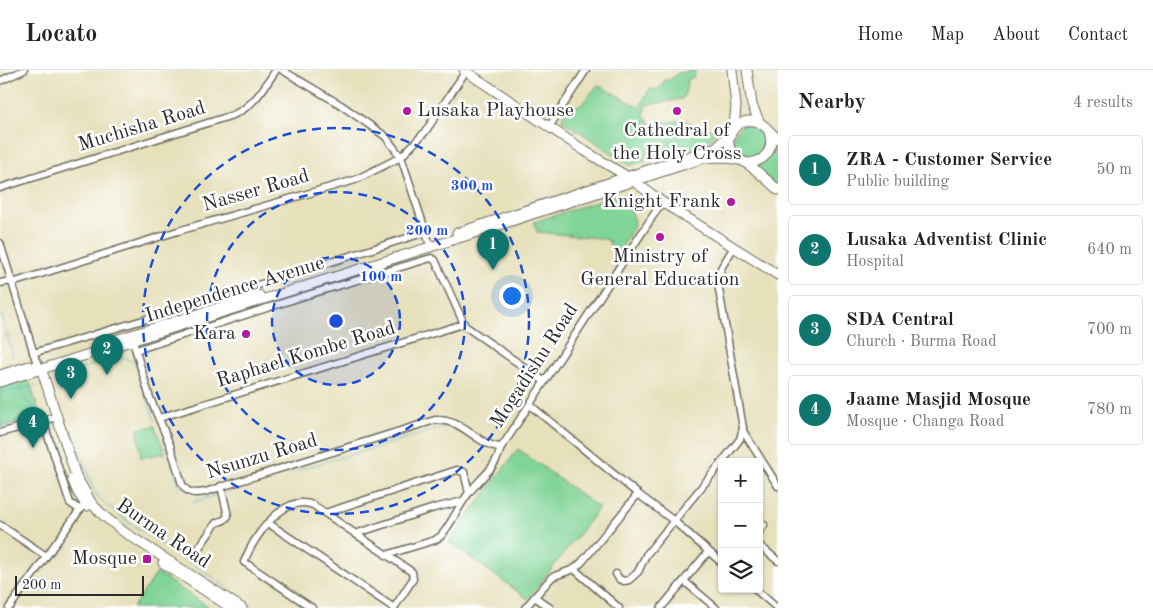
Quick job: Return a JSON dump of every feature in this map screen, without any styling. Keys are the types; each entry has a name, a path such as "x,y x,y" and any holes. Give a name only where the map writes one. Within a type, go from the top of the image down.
{"main road":[{"path":"466,70 487,86 662,202 778,275"},
{"path":"478,70 487,86"},
{"path":"732,70 736,106 729,139 731,151 778,190"},
{"path":"747,70 752,105 760,123 778,139"},
{"path":"732,131 746,121 760,123"},
{"name":"Independence Avenue","path":"0,375 38,368 133,342 631,180 716,147 732,131"},
{"path":"742,161 759,161 769,152 771,146 769,132"},
{"name":"Independence Avenue","path":"133,342 429,242 603,186 664,172 704,158 722,157 742,161"},
{"path":"603,186 610,175 607,164"},
{"path":"652,195 652,183 664,172"},
{"name":"Independence Avenue","path":"0,382 38,368"},
{"name":"Burma Road","path":"38,368 38,380 50,419 73,483 84,505 120,536 231,608"},
{"name":"Burma Road","path":"84,505 104,516 124,532 242,608"}],"street":[{"path":"0,81 24,70"},
{"name":"Muchisha Road","path":"0,188 233,115 244,109 255,99 276,70"},
{"path":"282,70 341,105 379,131 401,157 429,242"},
{"name":"Nasser Road","path":"0,283 12,282 178,231 355,180 401,157 425,132 466,70"},
{"path":"549,127 586,70"},
{"name":"Mogadishu Road","path":"386,554 438,539 444,533 463,501 488,473 497,458 501,446 530,405 662,202"},
{"path":"33,353 426,232"},
{"path":"0,243 38,368"},
{"path":"734,248 721,268 718,280 743,431 778,486"},
{"path":"133,342 431,258 435,260 463,324 544,381"},
{"name":"Raphael Kombe Road","path":"159,418 463,324"},
{"name":"Nsunzu Road","path":"133,342 150,398 186,489 197,493 435,420 453,422 493,446 501,446"},
{"path":"530,405 638,494 674,521 718,560"},
{"path":"0,433 50,419"},
{"path":"725,458 740,439 743,431"},
{"path":"616,574 619,579 624,581 635,575 641,567 646,554 718,467"},
{"path":"325,513 457,470 464,472 469,493"},
{"path":"194,555 216,523 228,516 221,486"},
{"path":"525,608 552,577 574,569 588,556 638,494"},
{"path":"355,534 434,508 463,501"},
{"path":"268,523 394,608 413,579 414,574 313,505 303,503 278,512 268,523 244,562 312,608"},
{"path":"9,608 84,505"},
{"path":"0,525 46,556"},
{"path":"763,548 778,561"},
{"path":"661,608 708,552"},
{"path":"574,569 620,608"},
{"path":"684,581 716,608"},
{"path":"759,593 777,608"},
{"path":"535,596 550,608"}],"green space":[{"path":"695,70 694,77 687,80 686,91 682,99 646,105 644,116 651,124 685,120 700,129 717,130 705,145 630,165 563,121 562,118 567,110 581,105 598,85 639,107 650,89 658,90 665,80 670,80 678,73"},
{"path":"744,122 764,128 768,144 762,153 748,159 738,157 730,141"},
{"path":"775,137 778,140 778,187 753,166 767,160 774,148"},
{"path":"620,194 627,199 635,221 615,259 608,240 537,232 534,222"},
{"path":"28,377 40,414 0,427 0,386"},
{"path":"155,426 165,453 141,458 138,429"},
{"path":"518,449 599,508 528,599 449,542"},
{"path":"157,573 210,608 132,608"}],"waterway":[{"path":"0,310 13,356"},
{"path":"51,379 113,358 125,358 135,363 140,378"},
{"path":"141,382 155,421"},
{"path":"0,393 37,386"},
{"path":"21,387 28,403 42,413"},
{"path":"0,428 41,414"},
{"path":"65,425 72,430 94,491 102,501 127,521 214,578 254,608"},
{"path":"274,477 445,427"},
{"path":"164,440 170,458"},
{"path":"172,464 180,490"},
{"path":"246,486 269,479"},
{"path":"227,492 240,488"},
{"path":"193,502 220,494"}],"place":[{"name":"Lusaka Playhouse","path":"407,111"},
{"name":"Cathedral of the Holy Cross","path":"677,111"},
{"name":"Knight Frank","path":"731,202"},
{"name":"Ministry of General Education","path":"660,237"},
{"name":"ZRA - Customer Service","path":"493,270"},
{"name":"Kara","path":"246,334"},
{"name":"Lusaka Adventist Clinic","path":"107,375"},
{"name":"SDA Central","path":"71,399"},
{"name":"Jaame Masjid Mosque","path":"33,448"},
{"name":"Mosque","path":"147,559"}]}
